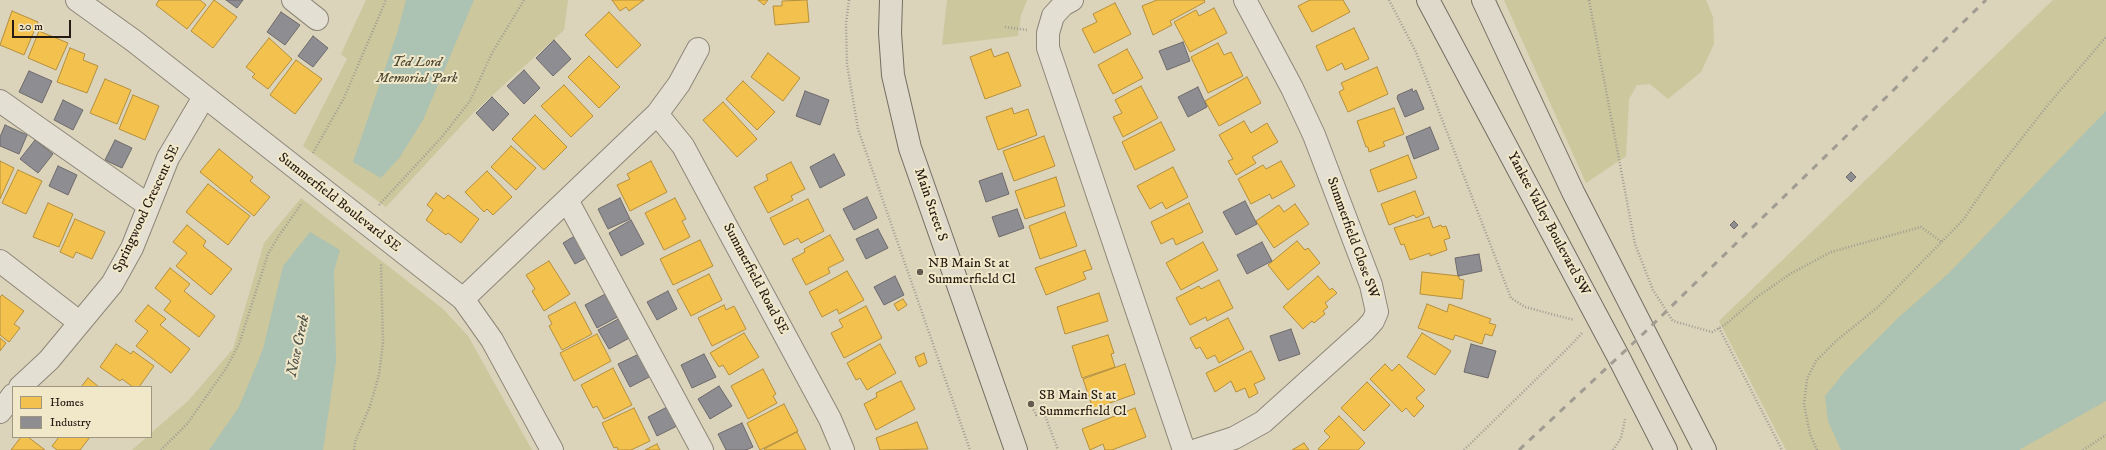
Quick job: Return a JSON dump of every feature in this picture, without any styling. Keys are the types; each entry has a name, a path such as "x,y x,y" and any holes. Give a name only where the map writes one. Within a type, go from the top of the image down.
{"main road":[{"name":"Main Street S","path":"891,0 890,33 893,75 910,148 1016,450"},
{"name":"Yankee Valley Boulevard SW","path":"1428,0 1618,356 1666,450"},
{"path":"1483,0 1573,192 1705,450"}],"street":[{"name":"Summerfield Boulevard SE","path":"77,0 134,41 463,299 492,340 552,450"},
{"path":"293,0 317,18"},
{"path":"1072,0 1063,5 1053,16 1048,33 1048,48 1184,450"},
{"name":"Summerfield Close SW","path":"1197,450 1234,438 1263,422 1365,330 1373,321 1377,312 1371,284 1314,135 1292,88 1245,0"},
{"path":"463,299 657,114 679,84 698,49"},
{"name":"Springwood Crescent SE","path":"21,386 49,360 112,284 132,248 168,158 204,97"},
{"path":"0,101 148,205"},
{"name":"Summerfield Road SE","path":"657,114 683,146 830,419 843,450"},
{"path":"567,200 702,450"},
{"path":"0,260 79,322"},
{"path":"0,412 12,397"}],"path":[{"path":"313,153 344,98 386,0"},
{"path":"379,206 442,138 470,101 492,53 524,0"},
{"path":"849,0 846,24 847,64 858,129 970,450"},
{"path":"1389,0 1416,52 1511,298 1525,307 1573,319 1583,332 1586,339"},
{"path":"1589,0 1635,244 1653,290 1673,321 1712,332 1726,324 1757,296 1790,274 1831,252 1921,227 1942,242"},
{"path":"1817,450 1810,434 1804,404 1807,379 1816,361 1836,341 1878,307 1963,220 1997,170 2047,106 2106,37"},
{"path":"161,450 187,424 227,367 239,344 268,254 302,203"},
{"path":"354,450 355,442 370,406 379,375 383,343 381,264"},
{"path":"1719,328 1782,450"},
{"path":"1464,450 1583,332"},
{"path":"1031,404 1036,415 1044,412 1058,450"},
{"path":"1613,450 1621,438 1626,419 1623,412"},
{"path":"2083,450 2106,435"}],"green space":[{"name":"Ted Lord Memorial Park","path":"366,0 568,0 564,30 473,113 386,207 303,146 347,59 341,54"},
{"path":"947,0 1027,0 1021,15 1018,36 942,45"},
{"path":"1504,0 1706,0 1713,17 1714,44 1701,72 1668,99 1650,84 1637,85 1629,99 1626,156 1586,183"},
{"path":"2053,0 2106,0 2106,450 1786,450 1719,321"},
{"path":"301,198 443,309 468,336 532,450 132,450 146,438 152,438 152,432 188,401 233,349 264,243"}],"water":[{"path":"406,0 474,0 423,120 400,157 381,178 353,162 397,33"},
{"path":"2106,111 2106,401 2019,450 1841,450 1828,421 1825,396 1847,369 1899,317 1948,274"},
{"name":"Nose Creek","path":"310,232 340,250 334,271 336,361 323,450 209,450 239,407 263,349 283,266"}],"building: Homes":[{"path":"159,0 200,0 206,5 187,29 156,5"},
{"path":"214,0 237,17 213,48 191,31"},
{"path":"612,0 644,0 629,11 626,7 620,11"},
{"path":"758,0 768,0 764,5"},
{"path":"807,0 809,22 775,25 773,6 782,6 782,1"},
{"path":"1157,0 1204,0 1205,2 1170,21 1172,25 1153,35 1142,6"},
{"path":"1310,0 1343,0 1350,12 1312,32 1298,6"},
{"path":"1115,3 1131,34 1094,53 1082,29 1097,22 1093,14"},
{"path":"1214,8 1227,33 1190,52 1174,22 1196,10 1199,16"},
{"path":"12,11 38,22 24,55 0,45"},
{"path":"609,12 641,45 617,68 585,35"},
{"path":"1354,28 1369,59 1345,70 1342,63 1327,71 1316,46"},
{"path":"39,31 68,43 56,70 28,58"},
{"path":"269,38 292,59 268,89 252,77 255,74 246,67"},
{"path":"1218,43 1224,55 1231,52 1243,76 1208,93 1191,57"},
{"path":"70,48 85,54 83,60 98,66 87,93 57,82"},
{"path":"991,49 994,57 1008,52 1021,86 985,99 970,57"},
{"path":"1127,49 1143,78 1113,94 1098,65"},
{"path":"768,53 800,78 783,101 751,77"},
{"path":"589,56 620,87 599,108 568,77"},
{"path":"296,60 322,79 295,114 270,95"},
{"path":"1377,67 1388,94 1348,112 1339,92 1344,89 1341,83"},
{"path":"1247,77 1261,103 1219,126 1205,101"},
{"path":"105,79 131,90 117,124 90,113"},
{"path":"743,81 775,112 757,130 726,99"},
{"path":"564,85 593,116 571,137 541,106"},
{"path":"1141,86 1158,118 1123,137 1113,117 1122,113 1115,100"},
{"path":"133,95 159,106 145,140 119,129"},
{"path":"723,102 757,139 737,157 703,120"},
{"path":"1012,108 1014,114 1028,109 1037,135 998,150 986,117"},
{"path":"1394,108 1404,134 1383,142 1385,146 1369,152 1357,121"},
{"path":"535,115 567,147 544,170 512,139"},
{"path":"1244,121 1251,133 1267,123 1278,142 1252,157 1256,163 1236,175 1228,161 1233,159 1219,135"},
{"path":"1161,122 1175,150 1135,170 1122,142"},
{"path":"1044,136 1055,166 1014,181 1003,151"},
{"path":"511,146 536,168 516,190 491,167"},
{"path":"219,149 253,177 250,181 270,197 254,216 200,172"},
{"path":"1408,155 1417,178 1378,192 1370,170"},
{"path":"0,161 14,168 0,199"},
{"path":"651,161 667,192 630,211 617,185 630,179 627,174"},
{"path":"1281,161 1295,186 1272,199 1270,194 1251,204 1238,179 1263,165 1266,169"},
{"path":"791,162 805,189 791,196 793,200 768,213 754,187 768,180 766,175"},
{"path":"1173,167 1188,197 1166,209 1162,202 1150,209 1137,186"},
{"path":"18,170 42,181 26,214 2,203"},
{"path":"487,171 512,197 493,215 487,209 484,212 465,192"},
{"path":"1056,177 1065,206 1025,219 1015,191"},
{"path":"208,184 250,216 228,245 186,212"},
{"path":"1415,191 1424,214 1416,218 1414,215 1389,225 1381,204"},
{"path":"436,193 444,199 448,195 479,219 461,243 448,233 446,235 426,220 433,210 427,205"},
{"path":"675,198 686,219 682,221 690,237 664,250 645,213"},
{"path":"808,199 824,231 801,243 798,238 784,245 770,218"},
{"path":"48,203 73,214 59,247 33,237"},
{"path":"1189,203 1203,232 1176,245 1173,238 1161,244 1151,222"},
{"path":"1295,204 1309,224 1274,248 1256,221 1279,205 1284,212"},
{"path":"1065,212 1077,246 1040,259 1029,226"},
{"path":"1429,217 1433,228 1441,225 1442,227 1446,226 1450,238 1444,240 1447,250 1430,256 1430,253 1410,260 1404,244 1401,245 1394,228"},
{"path":"75,219 105,232 92,259 76,252 73,258 60,252"},
{"path":"187,225 206,241 203,246 232,269 211,295 176,266 187,253 173,242"},
{"path":"830,235 844,260 828,268 830,273 806,285 792,259 805,252 804,249"},
{"path":"700,240 713,266 673,285 660,259"},
{"path":"1297,241 1305,250 1308,248 1320,263 1288,290 1268,265"},
{"path":"1203,242 1218,270 1181,290 1166,263"},
{"path":"1085,250 1092,269 1083,272 1086,279 1046,295 1035,268"},
{"path":"549,261 570,294 544,311 532,291 535,289 526,275"},
{"path":"170,268 190,284 184,291 215,316 199,337 164,310 171,301 155,288"},
{"path":"847,271 864,300 839,314 837,309 822,317 809,292"},
{"path":"1422,272 1459,276 1459,279 1464,280 1462,299 1420,294"},
{"path":"709,274 722,300 691,316 677,290"},
{"path":"1318,276 1330,290 1332,288 1337,293 1325,303 1328,307 1323,311 1325,314 1314,323 1312,321 1303,329 1283,307"},
{"path":"1219,280 1233,308 1207,321 1206,317 1190,325 1176,298 1199,286 1201,289"},
{"path":"1099,293 1108,321 1065,334 1057,307"},
{"path":"2,295 24,311 14,324 20,328 9,342 0,335 0,297"},
{"path":"903,299 907,305 898,311 894,304"},
{"path":"575,302 592,334 562,350 549,326 552,324 548,316"},
{"path":"1427,304 1447,312 1449,304 1491,319 1489,323 1496,325 1492,336 1485,334 1482,344 1455,335 1453,340 1418,328"},
{"path":"148,305 166,319 160,325 190,349 171,373 136,346 148,331 135,321"},
{"path":"724,305 726,310 734,306 746,329 712,346 698,318"},
{"path":"866,306 882,338 844,358 831,333 843,327 839,320"},
{"path":"1228,318 1244,349 1219,363 1215,355 1207,359 1200,347 1196,349 1190,338"},
{"path":"744,333 759,357 729,375 723,365 719,367 710,353"},
{"path":"1422,333 1451,351 1435,375 1407,357"},
{"path":"597,334 611,361 574,381 560,353"},
{"path":"1108,335 1114,353 1111,354 1115,367 1082,378 1072,346"},
{"path":"0,338 6,343 0,351"},
{"path":"116,344 131,354 133,351 154,366 140,386 132,386 122,379 120,381 100,367"},
{"path":"880,344 896,373 867,390 860,378 856,380 847,363"},
{"path":"1251,351 1265,379 1254,384 1258,393 1249,398 1245,388 1236,392 1231,381 1215,392 1206,373"},
{"path":"924,353 927,363 919,367 915,357"},
{"path":"1125,364 1135,394 1093,409 1083,379"},
{"path":"1385,364 1392,371 1399,364 1425,390 1416,398 1424,406 1414,417 1406,408 1402,412 1370,379"},
{"path":"613,368 632,405 604,419 597,406 593,408 581,385"},
{"path":"763,369 776,394 773,396 777,403 748,419 731,386"},
{"path":"88,378 98,386 82,386"},
{"path":"901,381 915,409 876,430 864,404 877,397 876,393"},
{"path":"1367,382 1390,405 1364,431 1341,408"},
{"path":"784,404 798,431 760,450 747,423"},
{"path":"634,408 650,441 631,450 618,450 617,447 614,448 602,423"},
{"path":"1135,408 1146,437 1112,450 1105,450 1103,444 1090,450 1082,429"},
{"path":"1339,416 1365,443 1358,450 1318,449 1330,437 1324,431"},
{"path":"917,422 928,449 880,450 876,438"},
{"path":"797,432 806,450 764,449"},
{"path":"20,438 29,438 45,450 11,450"},
{"path":"58,438 89,438 80,450 57,450 52,446"},
{"path":"1304,443 1309,450 1292,450"},
{"path":"657,444 660,450 645,450"}],"building: Industry":[{"path":"226,0 243,0 237,8"},
{"path":"281,12 300,25 285,45 267,32"},
{"path":"313,36 328,48 313,67 298,56"},
{"path":"554,40 571,59 553,76 536,58"},
{"path":"1183,42 1190,61 1167,70 1159,51"},
{"path":"524,70 540,88 524,104 507,86"},
{"path":"29,71 52,81 42,103 19,92"},
{"path":"1198,87 1207,107 1188,117 1178,97"},
{"path":"1412,89 1413,92 1416,90 1424,109 1405,117 1397,98 1398,95"},
{"path":"805,91 829,100 820,125 796,116"},
{"path":"492,97 509,114 493,131 476,113"},
{"path":"63,100 83,110 73,130 54,120"},
{"path":"5,125 27,135 19,154 0,146 0,137"},
{"path":"1430,127 1439,149 1414,159 1406,137"},
{"path":"35,140 53,154 38,173 20,159"},
{"path":"115,140 132,148 122,168 105,160"},
{"path":"834,154 845,175 820,188 810,167"},
{"path":"58,166 77,175 68,195 49,186"},
{"path":"1851,172 1856,177 1851,182 1846,177"},
{"path":"1002,173 1009,194 986,202 979,181"},
{"path":"867,197 877,218 854,230 843,209"},
{"path":"620,198 630,219 608,229 598,209"},
{"path":"1245,201 1257,224 1236,235 1223,212"},
{"path":"1017,209 1024,228 999,237 992,217"},
{"path":"631,220 644,244 621,256 609,233"},
{"path":"1734,221 1738,225 1734,229 1730,225"},
{"path":"878,229 888,248 866,259 856,239"},
{"path":"578,234 591,255 575,264 563,243"},
{"path":"1262,242 1272,261 1247,274 1237,255"},
{"path":"1479,254 1482,271 1458,276 1455,258"},
{"path":"895,276 904,295 884,305 874,287"},
{"path":"668,291 677,309 657,320 647,302"},
{"path":"609,292 621,315 597,328 585,305"},
{"path":"622,317 633,336 609,349 598,330"},
{"path":"1291,329 1300,354 1279,361 1270,336"},
{"path":"1471,344 1496,351 1488,378 1464,372"},
{"path":"641,353 653,375 630,387 618,364"},
{"path":"704,354 716,377 692,388 681,365"},
{"path":"719,386 732,406 710,419 698,399"},
{"path":"669,406 679,425 657,436 648,417"},
{"path":"742,423 753,447 746,450 726,450 718,434"}],"railway":[{"path":"1519,450 1644,333 1986,0"}],"place":[{"name":"NB Main St at Summerfield Cl","path":"920,272"},
{"name":"SB Main St at Summerfield Cl","path":"1031,404"}]}
